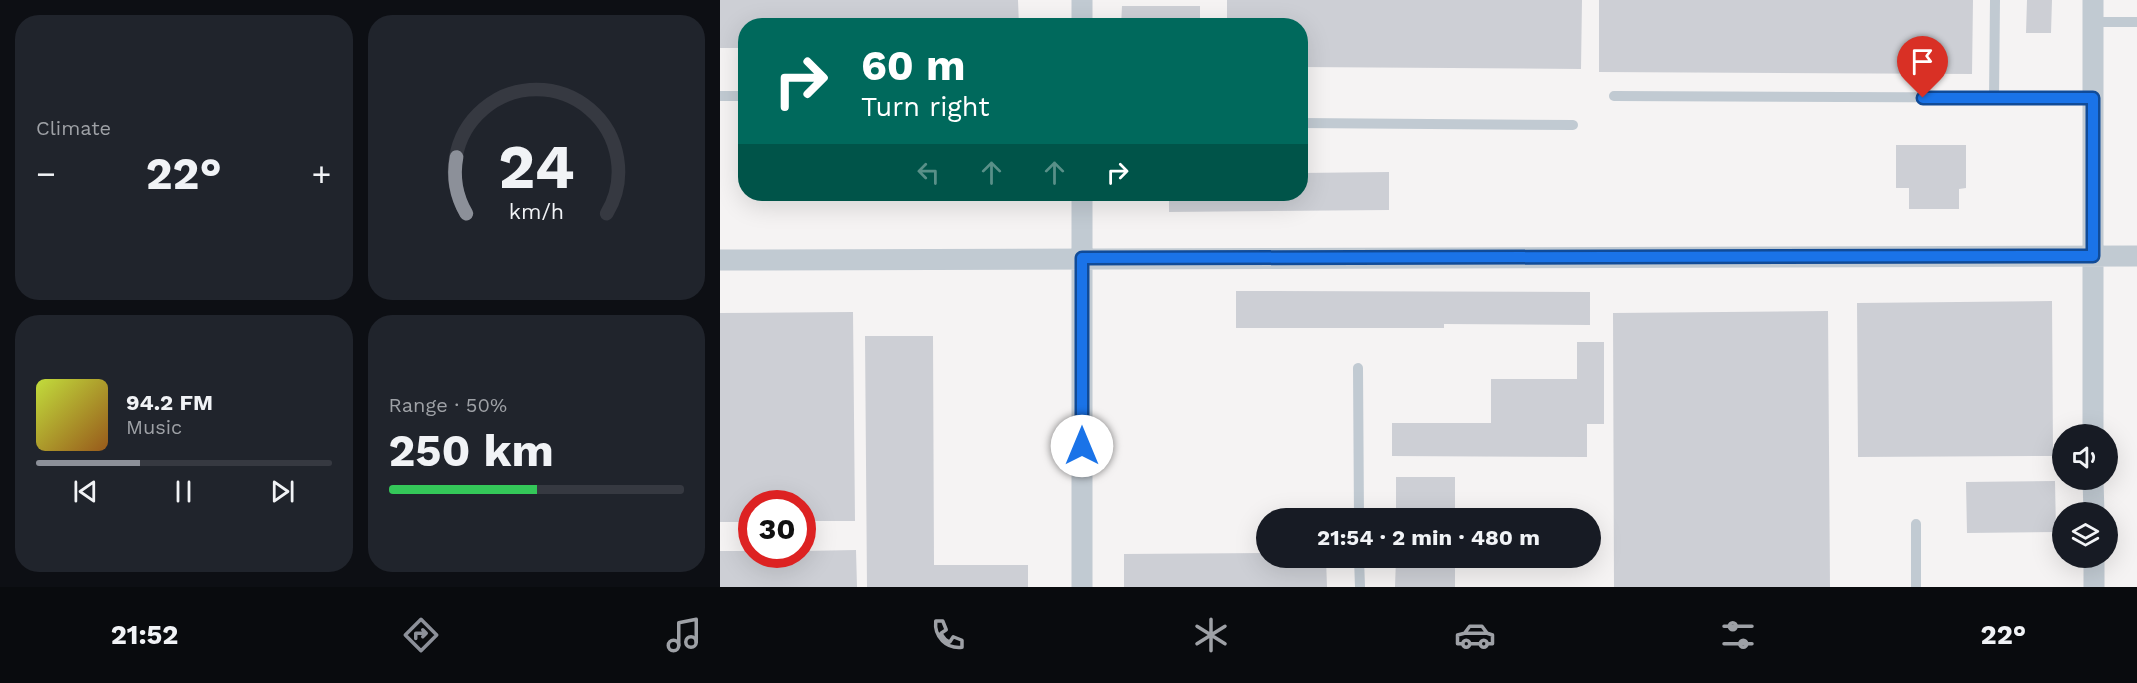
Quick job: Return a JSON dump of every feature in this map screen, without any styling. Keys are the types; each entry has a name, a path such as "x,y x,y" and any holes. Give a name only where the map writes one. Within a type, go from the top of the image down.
{"street":[{"path":"1082,0 1082,18"},
{"path":"2093,0 2093,424"},
{"path":"1082,201 1082,587"},
{"path":"720,260 2137,256"},
{"path":"2094,568 2094,587"}],"lane":[{"path":"1994,98 1995,0"},
{"path":"2093,22 2137,22"},
{"path":"720,96 738,96"},
{"path":"1614,96 2093,98"},
{"path":"1308,123 1573,125"},
{"path":"1358,368 1359,508"},
{"path":"1916,524 1916,587"},
{"path":"1359,568 1360,587"}],"building":[{"path":"720,0 1018,0 1019,18 738,18 738,48 720,48"},
{"path":"1227,0 1582,0 1581,69 1308,67 1308,18 1227,18"},
{"path":"1599,0 1973,0 1972,74 1599,72"},
{"path":"2027,0 2052,0 2051,33 2026,33"},
{"path":"1122,6 1200,6 1200,18 1121,18"},
{"path":"1896,145 1966,145 1966,188 1959,189 1959,209 1909,209 1909,188 1896,188"},
{"path":"1389,172 1389,210 1169,212 1169,201 1308,201 1308,173"},
{"path":"1236,291 1590,292 1590,325 1444,324 1444,328 1236,328"},
{"path":"2052,301 2052,456 1858,457 1857,303"},
{"path":"1828,311 1830,587 1614,587 1613,313"},
{"path":"853,312 855,521 816,521 816,490 738,490 738,522 720,522 720,313"},
{"path":"865,336 933,336 934,565 1028,565 1028,587 867,587"},
{"path":"1577,342 1604,342 1604,424 1587,424 1587,457 1392,456 1392,423 1491,423 1491,379 1577,379"},
{"path":"1396,477 1455,477 1455,508 1396,508"},
{"path":"2052,481 2055,502 2052,502 2052,532 1967,533 1966,482"},
{"path":"856,550 857,587 720,587 720,551 738,551 738,568 816,568 816,551"},
{"path":"1256,553 1256,568 1326,568 1327,587 1124,587 1124,554"},
{"path":"1396,568 1455,568 1455,587 1395,587"}],"route":[{"path":"1082,446 1082,258 2093,256 2093,98 1923,98"}]}
